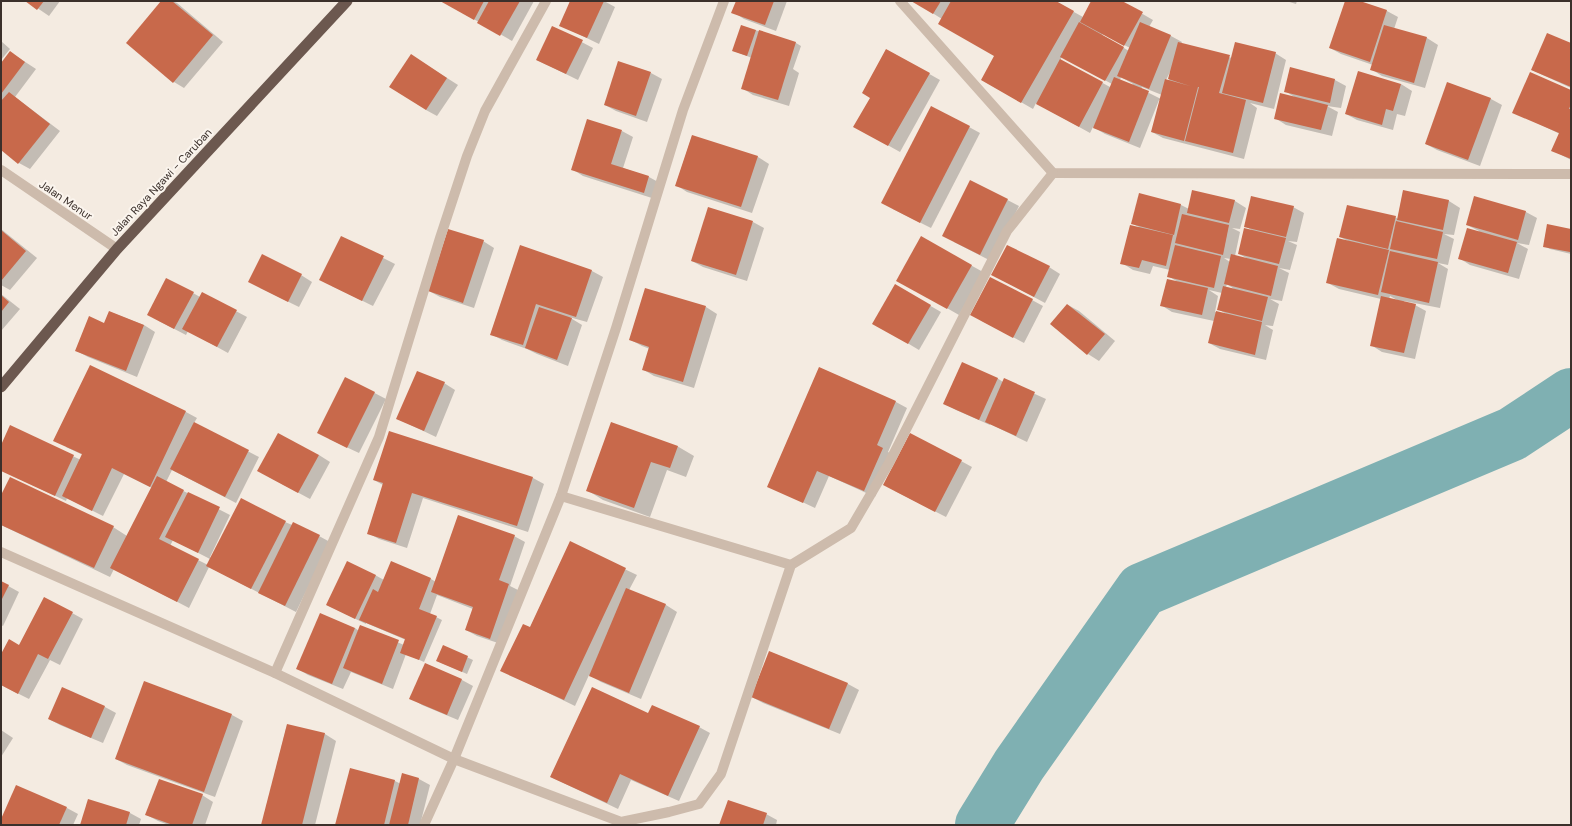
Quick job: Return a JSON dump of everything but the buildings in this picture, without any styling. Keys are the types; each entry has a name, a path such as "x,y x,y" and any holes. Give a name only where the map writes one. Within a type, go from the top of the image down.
{"highway":[{"name":"Jalan Raya Ngawi - Caruban","path":"1,387 117,249 347,1"}],"street":[{"path":"275,673 378,437 440,238 467,156 485,111 546,1"},
{"path":"424,825 454,759 561,496 618,321 683,110 724,1"},
{"path":"900,1 1053,173 1571,174"},
{"name":"Jalan Menur","path":"1,170 117,249"},
{"path":"1,552 275,673 454,759 621,822 699,804 721,774 791,565 851,528 889,463 1007,232 1053,173"},
{"path":"561,496 791,565"}],"waterway":[{"path":"982,825 1019,765 1142,590 1512,434 1571,395"}]}
